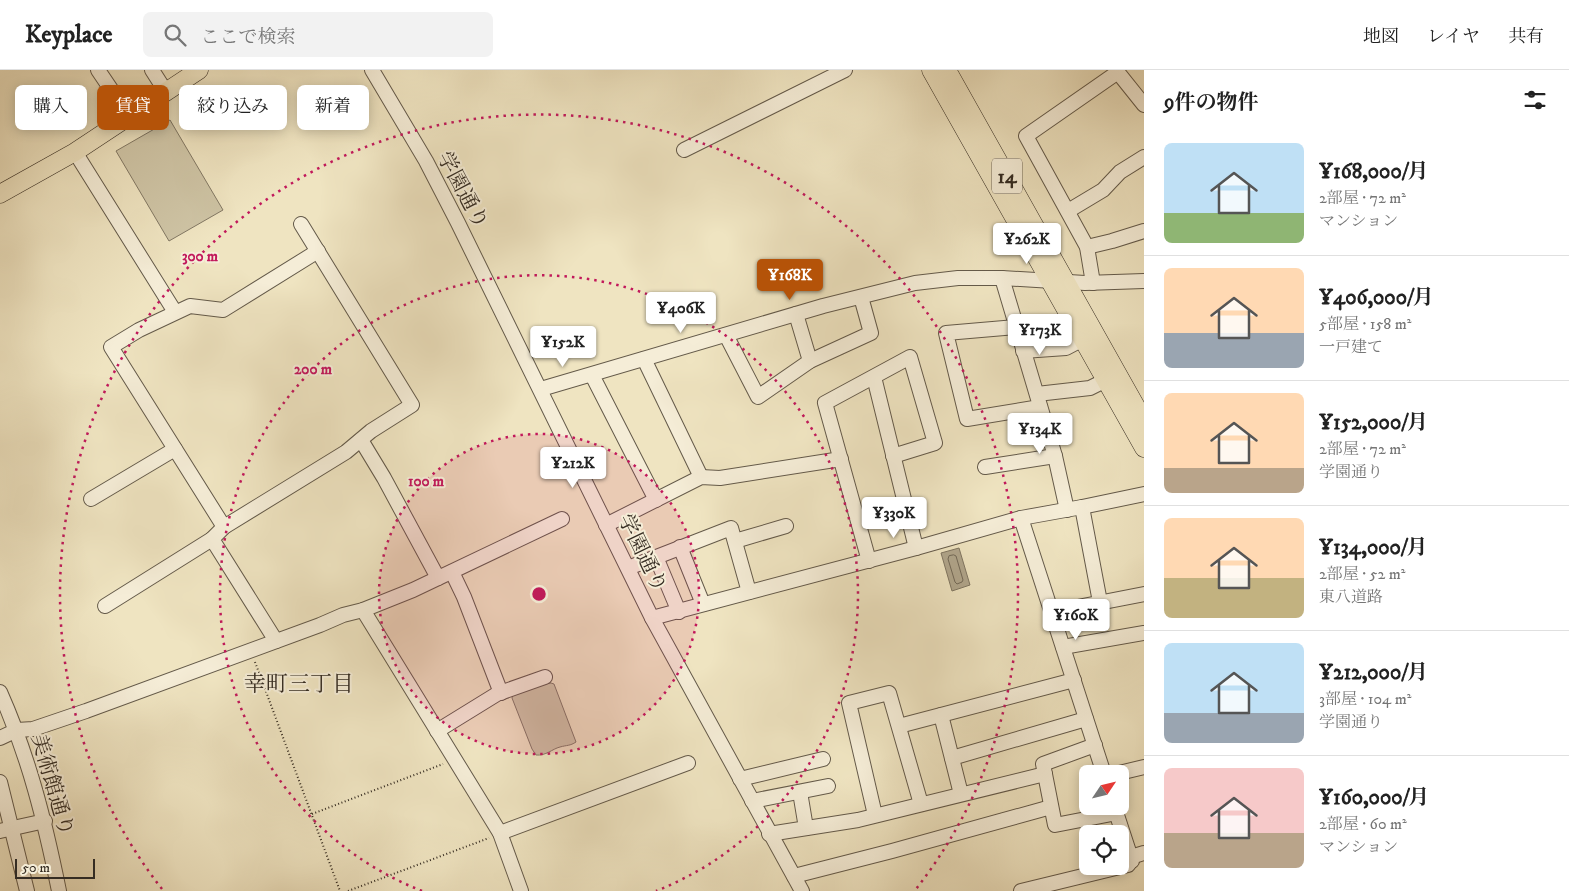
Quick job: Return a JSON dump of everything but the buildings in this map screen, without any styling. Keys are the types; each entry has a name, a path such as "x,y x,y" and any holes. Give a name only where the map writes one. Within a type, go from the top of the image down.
{"main road":[{"path":"169,90 199,70"},
{"name":"14","path":"931,70 1144,421"},
{"name":"14","path":"947,70 1058,281 1083,339 1144,448"},
{"path":"0,194 75,152 108,130"}],"street":[{"path":"98,70 108,85"},
{"path":"152,70 162,85"},
{"name":"学園通り","path":"372,70 430,170 541,389 652,618 802,891"},
{"path":"684,150 845,70"},
{"path":"1093,283 1087,247 1026,136 1117,71 1140,92 1144,105"},
{"path":"75,152 175,312"},
{"path":"1068,211 1103,190 1120,172 1144,157"},
{"path":"105,606 212,539 224,527 346,452 371,431 412,406 301,224"},
{"path":"1087,247 1144,231"},
{"path":"224,527 111,347 139,330 190,306 222,310 318,251"},
{"path":"541,389 796,314 915,282 958,278 1002,278 1093,283 1144,281"},
{"path":"1002,278 1055,456 1067,510"},
{"path":"726,335 758,397 810,361 871,333 861,297"},
{"path":"796,314 810,361"},
{"path":"1016,327 946,333 967,419 1090,388 1106,380"},
{"path":"1023,350 1066,348 1083,339"},
{"path":"869,561 825,403 910,357 934,443 893,456"},
{"path":"644,359 701,477"},
{"path":"592,375 656,500"},
{"path":"874,377 916,548"},
{"path":"360,440 384,478 438,578"},
{"path":"92,499 175,449"},
{"path":"985,467 1055,456"},
{"path":"606,525 701,477 720,478 841,460"},
{"path":"652,618 869,561 1021,518 1082,508 1144,494"},
{"path":"1082,508 1100,602"},
{"path":"1021,518 1101,765"},
{"path":"0,738 17,730 33,729 77,714 342,615 363,610 413,590 562,519"},
{"path":"735,541 786,526"},
{"path":"628,568 731,528 749,592"},
{"path":"212,539 276,641"},
{"path":"680,547 703,604"},
{"path":"656,557 679,612"},
{"path":"452,572 464,597 501,693"},
{"path":"1052,612 1144,594"},
{"path":"363,610 500,833 521,891"},
{"path":"1063,647 1144,633"},
{"path":"438,731 501,693 545,676"},
{"path":"898,726 1074,680"},
{"name":"美術館通り","path":"0,692 17,730 45,821 59,891"},
{"path":"876,815 849,703 889,693 921,804"},
{"path":"941,715 961,794"},
{"path":"952,758 1086,719"},
{"path":"1094,815 1055,826 1043,764 1095,745"},
{"path":"740,779 823,759"},
{"path":"500,833 688,763"},
{"path":"1129,771 1144,767"},
{"path":"770,834 858,820 1045,774"},
{"path":"0,782 6,830 28,891"},
{"path":"752,801 828,786"},
{"path":"800,792 806,828"},
{"path":"794,876 1051,807"},
{"path":"1118,815 1132,861"},
{"path":"6,830 45,821"},
{"path":"1021,891 1057,886 1128,865 1134,856 1144,853"}],"path":[{"path":"251,650 340,891"},
{"path":"312,815 454,759"},
{"path":"348,891 500,833"}],"shaded area":[{"path":"169,121 223,210 169,241 116,151 153,130 169,130"},
{"path":"554,684 576,742 536,755 512,698 513,693 537,685"}],"water":[{"path":"959,548 970,585 952,591 941,553"}],"district":[{"name":"幸町三丁目","path":"299,683"}]}
